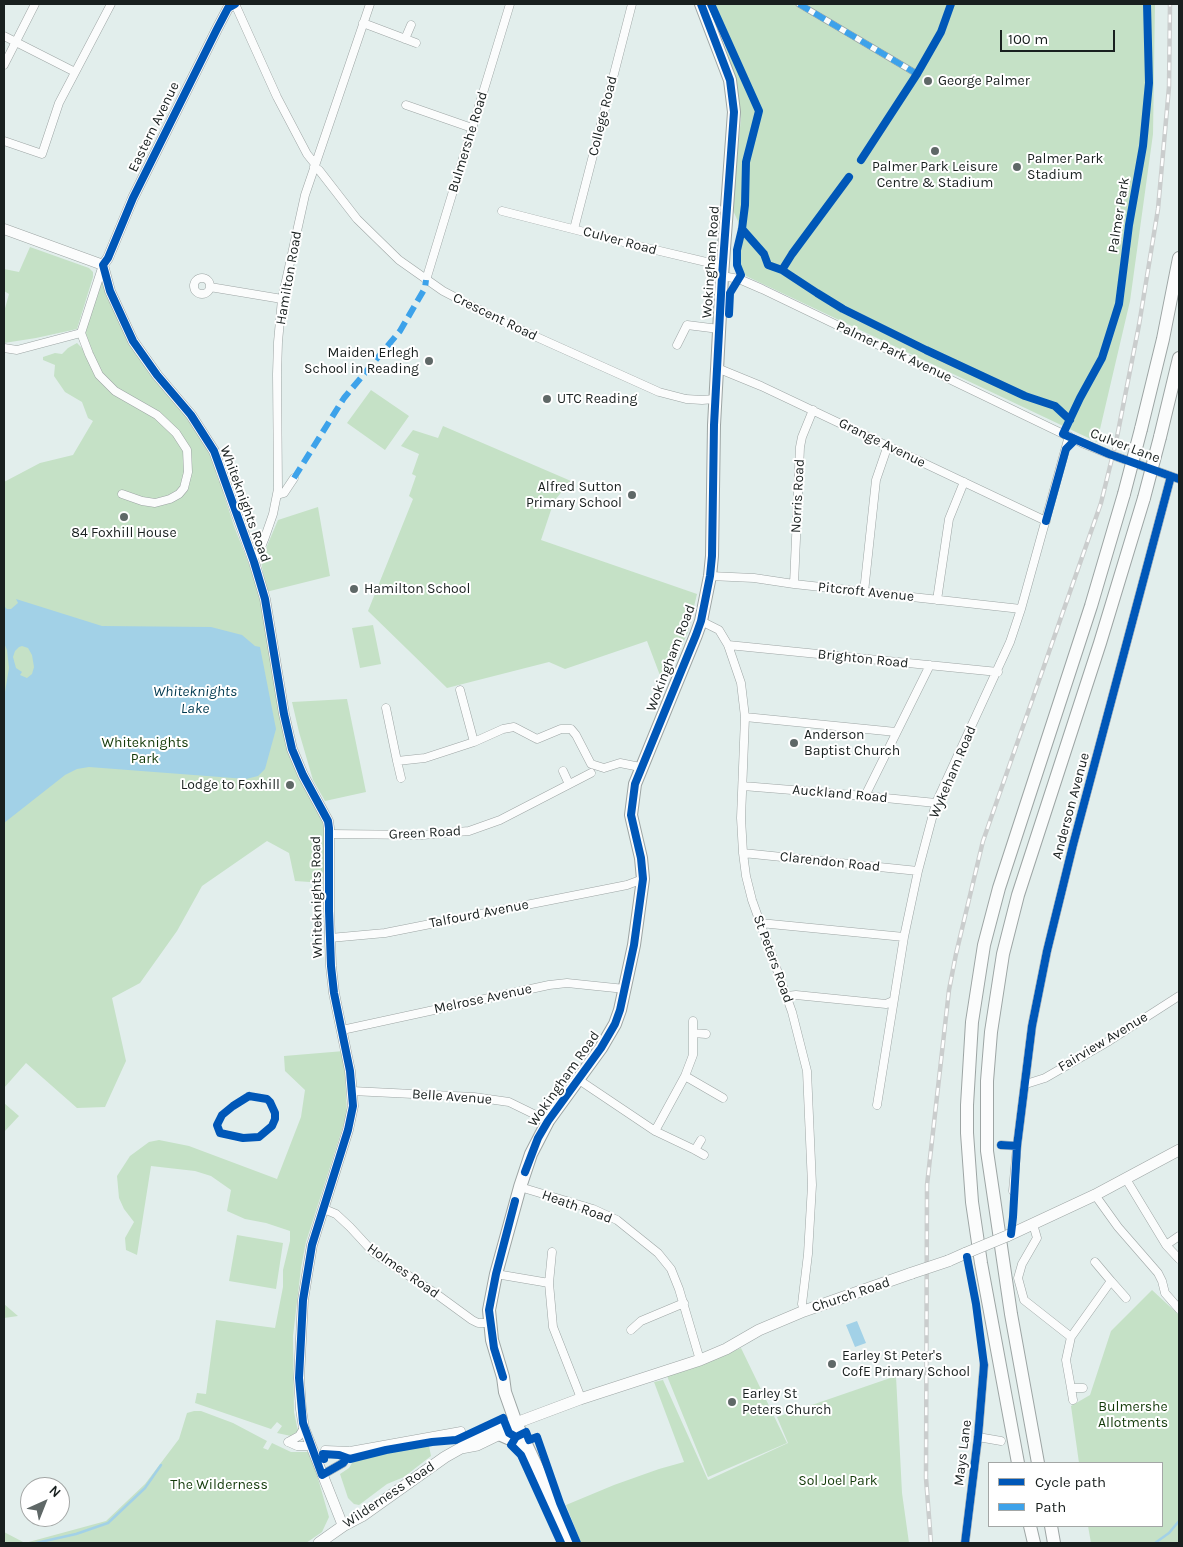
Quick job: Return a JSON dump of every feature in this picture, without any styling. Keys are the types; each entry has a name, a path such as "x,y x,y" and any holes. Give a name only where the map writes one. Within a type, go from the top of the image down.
{"main road":[{"name":"Wokingham Road","path":"569,1543 542,1478 539,1459 520,1421 512,1390 503,1376 494,1348 489,1323 490,1296 531,1154 548,1121 602,1048 618,1018 635,940 643,880 641,858 631,815 633,794 640,767 701,622 710,576 715,399 722,271 732,146 733,98 730,80 701,4"},
{"path":"1018,1462 981,1263 970,1179 967,1096 972,1022 984,945 999,888 1091,606 1124,494 1163,339 1179,258"},
{"path":"1038,1462 1011,1314 987,1151 987,1081 991,1032 1003,954 1018,896 1100,643 1144,498 1179,358"},
{"name":"Church Road","path":"520,1421 580,1399 700,1360 726,1349 759,1330 804,1311 948,1261 1095,1195 1179,1150"},
{"name":"Wilderness Road","path":"460,1448 477,1444 508,1430 520,1421"},
{"name":"Wilderness Road","path":"319,1543 342,1526 362,1516 479,1434 499,1426 520,1421"},
{"path":"499,1434 517,1442 534,1474 542,1478"},
{"path":"1030,1527 1034,1543"},
{"path":"1050,1527 1054,1543"}],"street":[{"path":"4,65 36,4"},
{"path":"4,141 42,154 59,103 111,4"},
{"name":"Crescent Road","path":"235,4 277,97 307,154 357,219 399,260 443,291 501,321 658,392 686,399 715,399"},
{"name":"Eastern Avenue","path":"103,265 108,258 136,192 217,28 228,8 235,4"},
{"name":"Hamilton Road","path":"253,558 259,552 265,537 277,495 279,466 277,374 282,299 305,195 370,4"},
{"name":"Bulmershe Road","path":"426,280 510,4"},
{"name":"College Road","path":"574,229 632,4"},
{"path":"799,4 917,74"},
{"path":"363,23 416,43"},
{"path":"405,40 411,25"},
{"path":"4,36 75,72"},
{"path":"406,105 472,128"},
{"name":"Culver Road","path":"502,211 574,229 722,271"},
{"path":"4,228 103,265 81,333 99,375 114,392 157,415 176,433 187,450 188,472 184,488 179,494 170,499 155,503 122,494"},
{"name":"Whiteknights Road","path":"103,265 110,292 133,341 157,375 191,415 214,451 253,558 265,598 292,749 303,775 328,821 330,834 330,938 333,984 350,1071 353,1106 348,1130 312,1245 303,1300 299,1378 304,1428 342,1526"},
{"name":"Palmer Park Avenue","path":"722,271 1066,435"},
{"path":"210,287 282,299"},
{"path":"677,345 687,326 719,329"},
{"path":"4,348 17,350 81,333"},
{"name":"Grange Avenue","path":"717,368 813,410 1046,521"},
{"name":"Norris Road","path":"794,584 800,447 813,410"},
{"name":"Wykeham Road","path":"877,1104 904,937 918,871 936,803 998,672 1010,642 1066,449 1066,435"},
{"name":"Culver Lane","path":"1066,435 1109,454 1179,479"},
{"path":"864,592 876,480 888,445"},
{"name":"Anderson Avenue","path":"1013,1191 1016,1146 1026,1084 1032,1026 1047,951 1073,845 1171,476"},
{"path":"277,495 284,493 294,478"},
{"path":"937,600 950,519 964,482"},
{"name":"Pitcroft Avenue","path":"710,576 754,578 1021,609"},
{"name":"St Peters Road","path":"701,622 719,630 728,646 741,683 745,717 741,818 743,853 752,900 787,996 807,1071 812,1185 808,1254 802,1304 804,1311"},
{"name":"Brighton Road","path":"728,646 998,672"},
{"path":"866,796 930,665"},
{"path":"460,690 474,742"},
{"path":"386,708 401,778"},
{"path":"745,717 896,732"},
{"path":"397,761 425,758 514,727 538,739 561,729 571,729 592,764 604,768 620,763 640,767"},
{"path":"563,772 569,784"},
{"name":"Green Road","path":"330,834 422,835 469,831 500,820 592,774"},
{"name":"Auckland Road","path":"743,786 936,803"},
{"name":"Clarendon Road","path":"743,853 918,871"},
{"name":"Talfourd Avenue","path":"330,938 385,933 643,880"},
{"path":"760,923 904,937"},
{"name":"Melrose Avenue","path":"342,1030 549,985 567,983 625,989"},
{"path":"787,996 796,995 886,1004 893,1001"},
{"name":"Fairview Avenue","path":"1026,1084 1045,1078 1109,1041 1179,996"},
{"path":"655,1130 685,1076 693,1055 693,1021"},
{"path":"693,1033 706,1034"},
{"path":"685,1076 723,1098"},
{"path":"579,1080 655,1130 704,1156"},
{"name":"Belle Avenue","path":"352,1091 483,1098 509,1102 548,1121"},
{"path":"695,1150 701,1140"},
{"path":"1001,1145 1016,1146"},
{"path":"1126,1180 1166,1245 1179,1259"},
{"name":"Heath Road","path":"520,1187 593,1209 617,1220 658,1253 670,1270 684,1303 700,1360"},
{"path":"1095,1195 1118,1227 1158,1274 1165,1293 1179,1309"},
{"name":"Holmes Road","path":"324,1209 336,1214 343,1220 374,1253 472,1320 489,1323"},
{"path":"1033,1224 1038,1238 1022,1264 1018,1278 1024,1300 1071,1336"},
{"path":"1166,1245 1179,1236"},
{"path":"552,1252 549,1283 553,1327 580,1399"},
{"path":"1095,1262 1126,1298"},
{"path":"496,1274 549,1283"},
{"path":"1073,1400 1066,1360 1071,1336 1111,1281"},
{"path":"631,1330 641,1321 684,1303"},
{"name":"Mays Lane","path":"965,1543 978,1437 984,1365"},
{"path":"1071,1388 1084,1388"},
{"path":"304,1428 299,1436 288,1442 297,1446 310,1446"},
{"path":"325,1450 350,1451 461,1431"},
{"name":"Mays Lane","path":"978,1437 1001,1441"},
{"path":"322,1474 343,1464 350,1451"}],"green space":[{"path":"712,4 1155,4 1153,134 1130,301 1097,442 746,276 738,261 744,235 732,208 741,118 733,71"},
{"path":"30,247 89,268 93,272 93,277 77,329 4,343 4,312 9,294 4,291 4,269 19,272"},
{"name":"Whiteknights Park","path":"101,271 107,294 189,415 217,467 216,473 219,481 223,484 223,492 234,526 263,600 285,729 318,807 327,834 322,891 310,882 295,881 289,853 267,841 202,886 177,931 140,983 112,998 126,1061 105,1107 77,1108 26,1063 4,1088 4,482 40,463 73,455 93,421 88,418 82,402 65,392 54,376 55,365 43,360 43,357 55,353 62,354 77,343 83,349 81,333"},
{"path":"371,390 409,416 385,450 347,423"},
{"path":"443,426 571,481 554,501 541,540 697,594 688,632 664,686 647,641 565,669 549,662 447,688 368,611 413,499 409,496 416,476 412,474 419,454 401,446 413,430 438,438"},
{"path":"318,507 330,576 266,592 261,560 278,520"},
{"path":"373,625 381,664 360,668 352,628"},
{"path":"347,699 366,792 325,801 313,780 292,702"},
{"path":"344,1051 347,1114 306,1242 301,1268 293,1336 294,1412 298,1431 291,1436 277,1433 282,1426 277,1422 271,1429 195,1403 197,1393 206,1394 216,1320 275,1328 283,1287 283,1270 290,1241 290,1231 266,1223 245,1219 227,1211 231,1190 211,1176 195,1171 151,1166 137,1255 126,1250 125,1238 134,1222 124,1209 119,1198 117,1176 130,1156 149,1142 159,1140 189,1146 277,1179 301,1117 305,1090 285,1071 284,1056"},
{"path":"4,1103 19,1116 4,1132"},
{"path":"237,1235 283,1243 276,1289 229,1281"},
{"name":"Bulmershe Allotments","path":"1152,1290 1179,1315 1179,1543 1091,1543 1088,1527 1163,1527 1163,1462 1079,1462 1071,1406 1090,1395 1111,1331"},
{"path":"4,1304 18,1316 4,1318"},
{"path":"741,1348 787,1443 708,1477 667,1376 674,1372 688,1370"},
{"name":"Sol Joel Park","path":"896,1376 902,1493 909,1543 581,1543 566,1505 614,1485 684,1462 654,1382 663,1380 708,1480 788,1443 777,1417"},
{"name":"The Wilderness","path":"194,1411 201,1411 233,1423 267,1441 263,1448 268,1450 272,1443 291,1452 308,1452 313,1461 329,1517 322,1532 306,1543 25,1543 106,1521 145,1484 179,1439 187,1413"},
{"path":"429,1446 431,1456 404,1477 387,1484 359,1505 354,1504 348,1498 340,1474 349,1468 355,1458"},
{"path":"4,1532 25,1543 4,1543"}],"water":[{"name":"Whiteknights Lake","path":"16,599 102,626 211,627 242,635 255,646 260,647 276,729 265,769 258,776 246,779 89,767 77,769 65,775 4,823 4,698 9,668 7,650 4,643 4,606 7,609 11,609 18,603","holes":["19,647 28,648 32,655 34,667 32,674 27,678 20,675 22,672 16,668 13,657"]},
{"path":"857,1321 866,1343 855,1347 846,1325"}],"waterway":[{"path":"36,1543 76,1534 108,1523 145,1488 161,1465"},
{"path":"1155,1543 1169,1533 1179,1521"}],"railway":[{"path":"931,1543 926,1478 927,1185 949,990 983,841 1101,503 1116,442 1139,325 1158,209 1169,87 1170,4"}],"marked path":[{"path":"799,4 917,74"},
{"path":"294,478 344,398 400,331 425,288 426,280"}],"cycle path":[{"path":"235,4 228,8 217,29 133,198 108,258 103,265 110,291 133,341 157,375 191,415 214,451 254,562 265,599 284,714 292,749 303,775 328,821 331,966 334,993 350,1071 353,1106 348,1130 312,1245 303,1300 299,1378 303,1423 322,1475 343,1463 347,1458"},
{"path":"525,1172 538,1138 548,1121 601,1048 615,1024 620,1010 634,945 643,879 641,858 631,815 635,784 696,635 701,621 710,576 714,425 722,276 734,112 730,80 701,4"},
{"path":"711,4 759,111 746,162 745,205 737,250 737,265 741,275 730,293 729,314"},
{"path":"861,160 917,74 941,32 951,4"},
{"name":"Palmer Park","path":"1147,4 1149,83 1143,146 1129,225 1119,304 1102,358 1063,434 1109,454 1179,479"},
{"path":"782,270 849,177"},
{"path":"742,229 764,254 768,265 782,270 843,309 1025,396 1055,406 1070,420"},
{"path":"1046,521 1066,449 1075,440"},
{"path":"1001,1145 1017,1146 1032,1026 1047,951 1073,845 1171,476"},
{"path":"249,1096 267,1099 270,1102 275,1113 272,1126 259,1137 243,1138 220,1133 217,1125 222,1115 249,1096"},
{"path":"1011,1234 1017,1146"},
{"path":"503,1377 494,1348 489,1310 496,1274 515,1201"},
{"path":"965,1543 978,1437 984,1365 976,1304 967,1257"},
{"path":"324,1459 323,1454 339,1455 350,1459 386,1450 456,1440 503,1418 509,1433 516,1437"},
{"path":"561,1543 521,1455 511,1445 516,1437 526,1432 529,1440 537,1437 560,1503 577,1543"}],"place":[{"name":"George Palmer","path":"928,81"},
{"name":"Palmer Park Leisure Centre & Stadium","path":"935,151"},
{"name":"Palmer Park Stadium","path":"1017,167"},
{"name":"Maiden Erlegh School in Reading","path":"429,361"},
{"name":"UTC Reading","path":"547,399"},
{"name":"Alfred Sutton Primary School","path":"632,495"},
{"name":"84 Foxhill House","path":"124,517"},
{"name":"Hamilton School","path":"354,589"},
{"name":"Anderson Baptist Church","path":"794,743"},
{"name":"Lodge to Foxhill","path":"290,785"},
{"name":"Earley St Peter's CofE Primary School","path":"832,1364"},
{"name":"Earley St Peters Church","path":"732,1402"}]}
